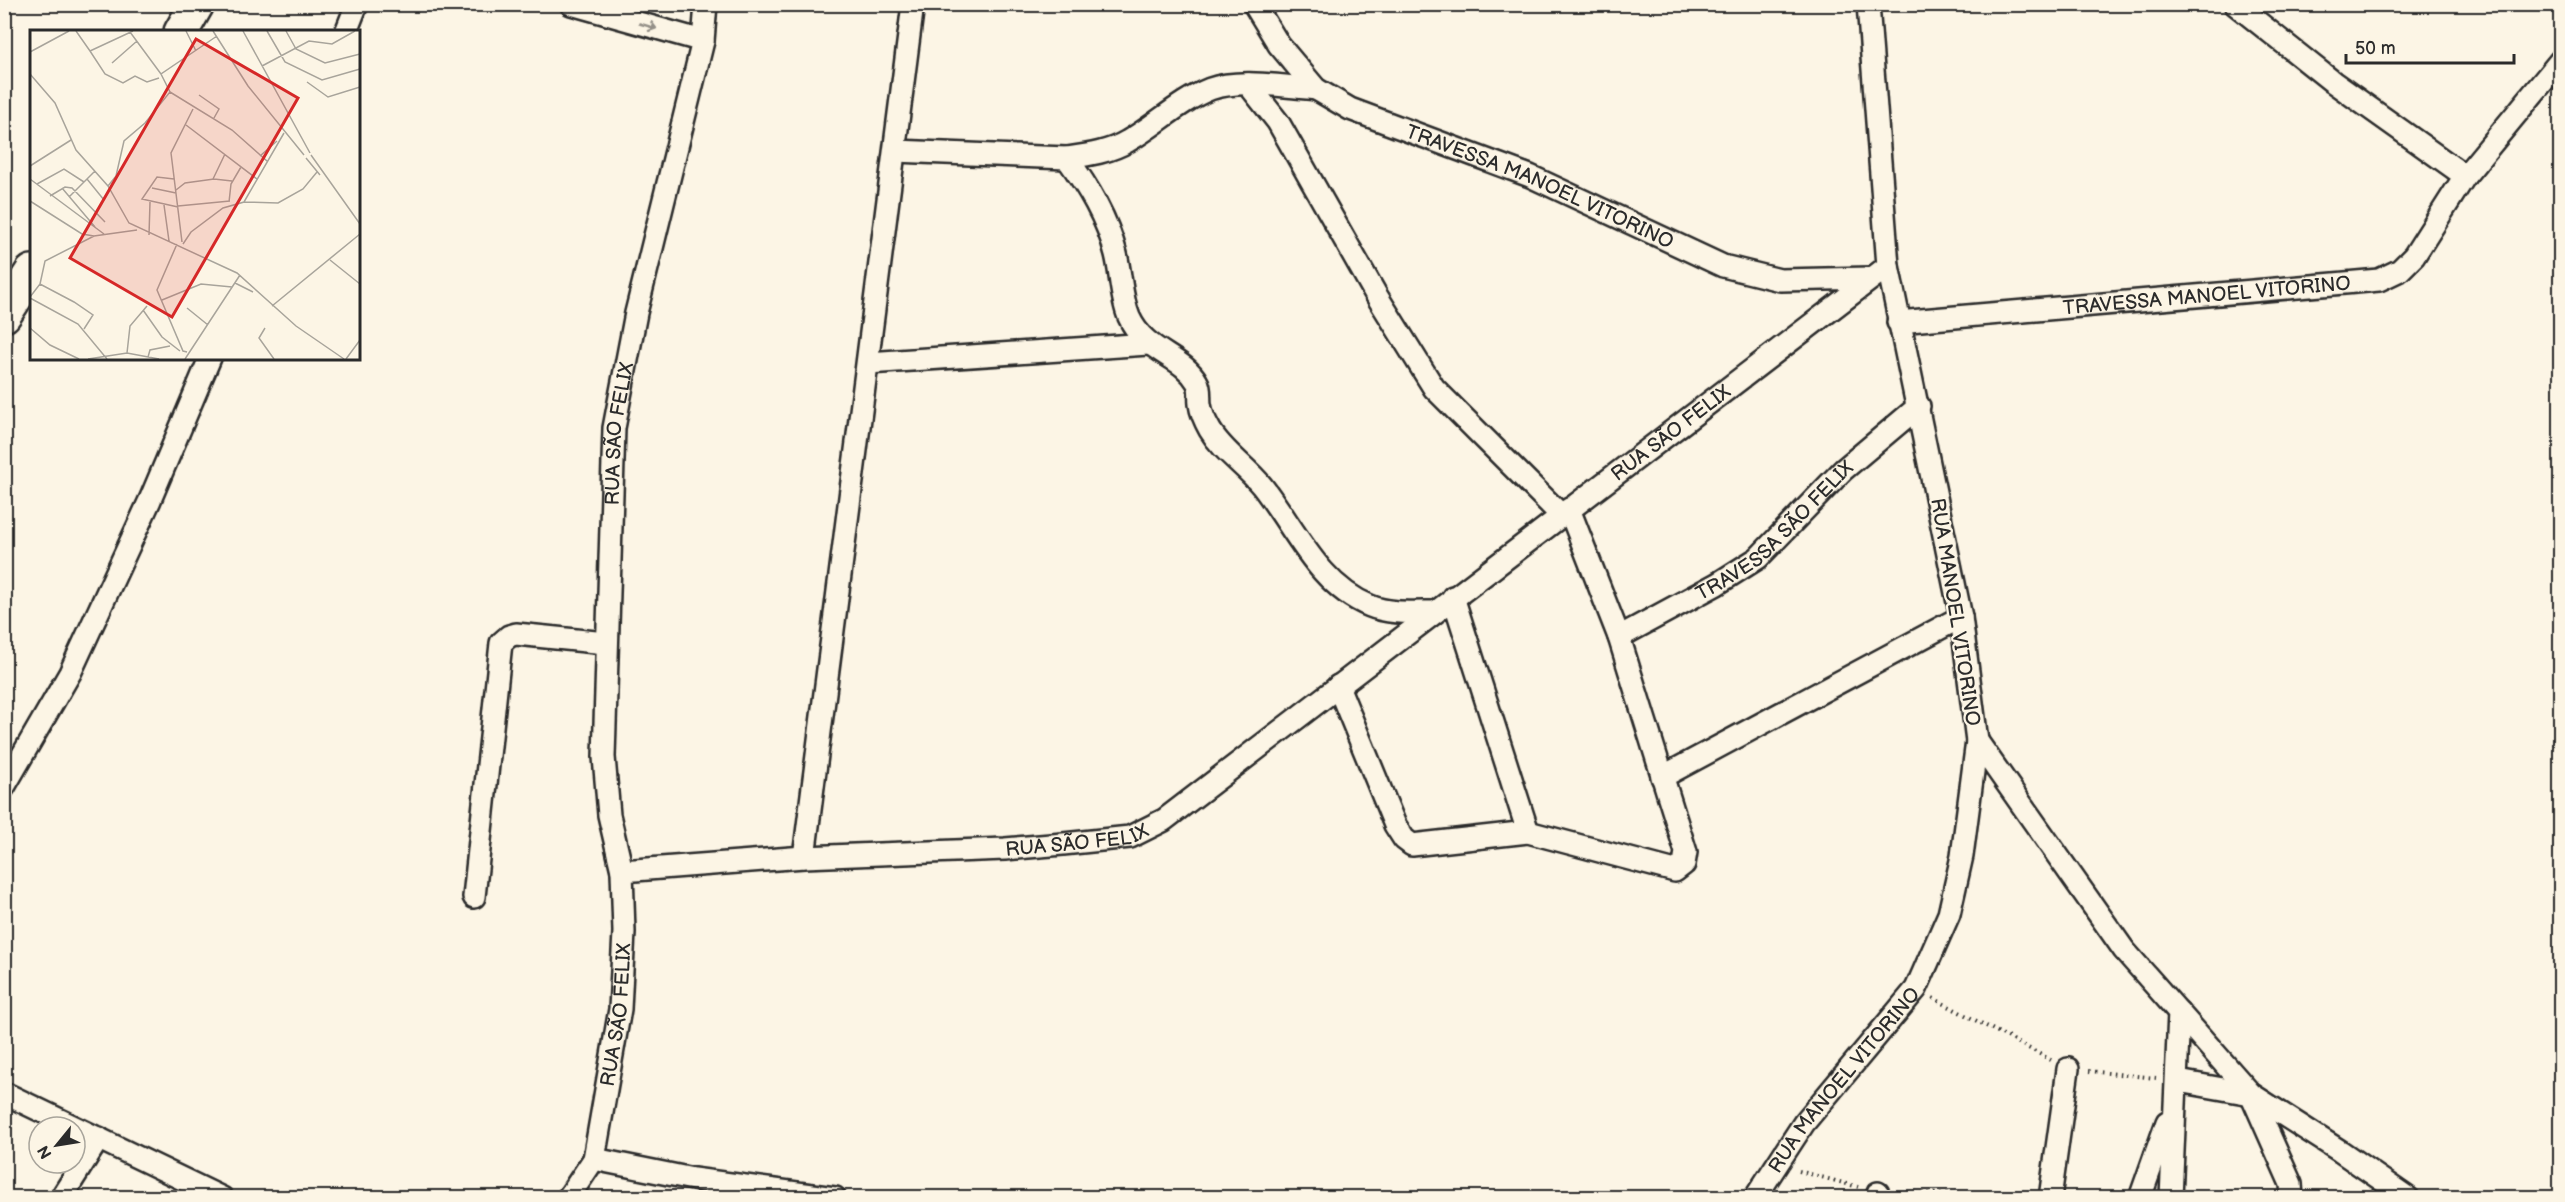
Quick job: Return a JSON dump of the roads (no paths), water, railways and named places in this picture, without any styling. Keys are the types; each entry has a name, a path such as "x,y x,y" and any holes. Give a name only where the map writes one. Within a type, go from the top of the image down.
{"main road":[{"path":"182,30 197,4"},
{"path":"4,315 30,275"}],"street":[{"path":"347,30 357,4"},
{"path":"572,4 703,41"},
{"name":"RUA SÃO FELIX","path":"594,1159 620,1009 624,932 622,871 609,815 604,757 614,428 636,313 703,41 706,4"},
{"path":"804,857 913,4"},
{"name":"TRAVESSA MANOEL VITORINO","path":"1254,4 1279,45 1316,89 1350,109 1530,176 1723,266 1780,280 1870,278"},
{"name":"RUA MANOEL VITORINO","path":"1755,1197 1804,1122 1916,989 1949,914 1962,856 1977,741 1960,617 1919,406 1898,322 1888,266 1868,4"},
{"path":"2235,4 2333,82 2465,176"},
{"name":"TRAVESSA MANOEL VITORINO","path":"1898,322 2379,280 2400,270 2414,256 2465,176 2560,61"},
{"path":"895,151 1067,158 1092,155 1128,141 1166,114 1211,89 1248,84 1316,89"},
{"path":"1248,84 1278,122 1375,293 1434,388 1565,512 1619,637 1686,852 1684,864 1675,871 1528,832 1412,845 1404,839 1395,825 1338,686"},
{"path":"1067,158 1089,189 1108,229 1128,315 1137,333 1148,344 1190,373 1198,383 1200,407 1209,429 1228,453 1262,485 1322,572 1342,592 1372,607 1399,612 1433,612"},
{"name":"RUA SÃO FELIX","path":"622,871 804,857 1005,849 1130,837 1164,820 1452,597 1888,266"},
{"path":"868,363 1148,344"},
{"path":"4,787 70,673 150,500 209,360"},
{"name":"TRAVESSA SÃO FELIX","path":"1619,637 1717,584 1758,558 1843,470 1919,406"},
{"path":"1452,597 1528,832"},
{"path":"1662,777 1960,617"},
{"path":"474,897 501,643 509,636 516,634 606,643"},
{"path":"1977,741 2124,950 2251,1094 2408,1197"},
{"path":"2170,1197 2174,1103 2178,1081 2179,1012"},
{"path":"2050,1196 2068,1069"},
{"path":"2178,1081 2251,1094"},
{"path":"4,1093 222,1197"},
{"path":"2251,1094 2291,1184 2292,1197"},
{"path":"2140,1197 2174,1103"},
{"path":"61,1197 99,1138"},
{"path":"568,1197 594,1159 693,1179 835,1197"}]}
